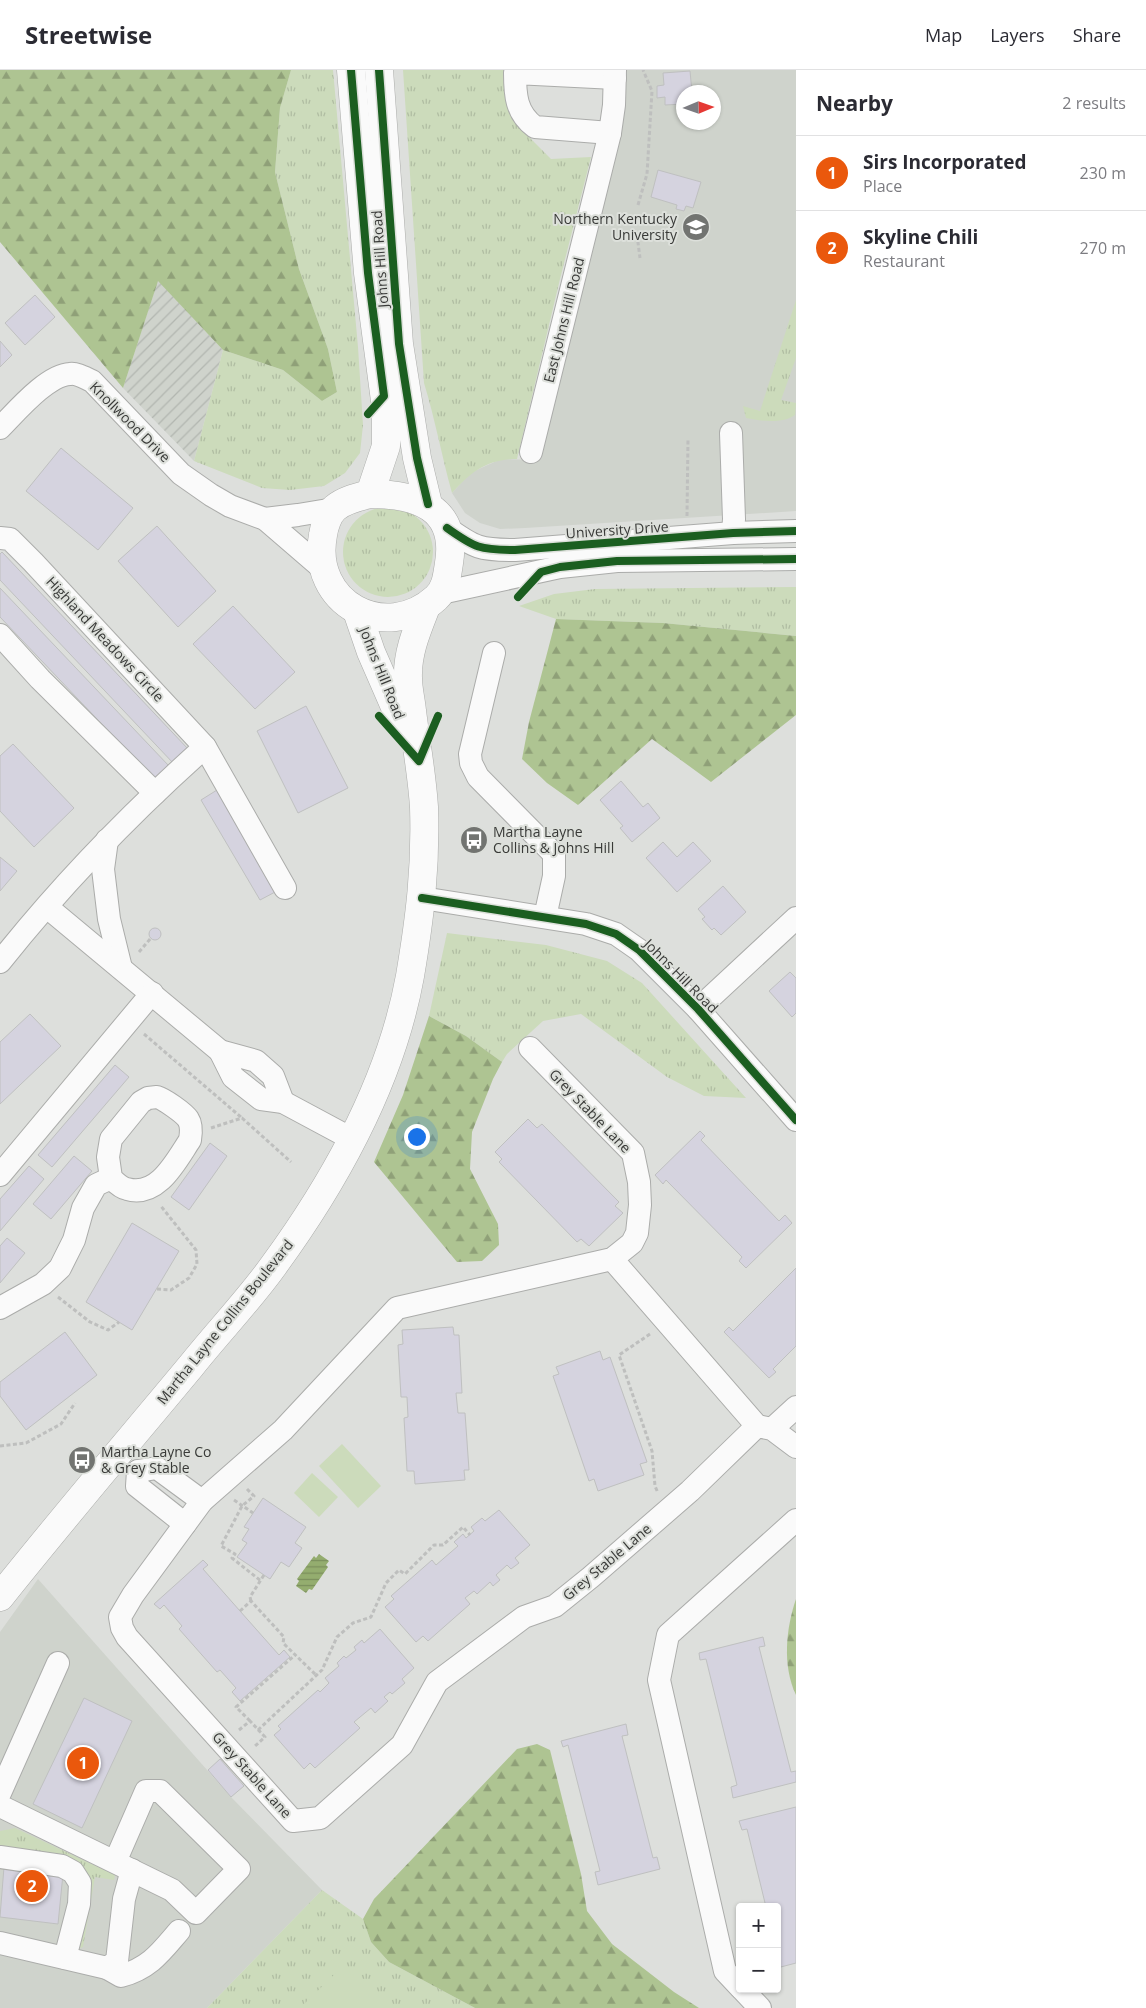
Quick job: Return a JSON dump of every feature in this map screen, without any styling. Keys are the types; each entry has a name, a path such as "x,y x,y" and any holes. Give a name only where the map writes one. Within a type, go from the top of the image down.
{"main road":[{"name":"Johns Hill Road","path":"351,70 368,273 386,408 386,446 370,494"},
{"name":"Johns Hill Road","path":"379,70 399,344 417,458 428,504"},
{"path":"370,494 394,494 428,504 442,519 447,528 450,545 450,560 446,581 434,600 416,613 401,617 385,618 357,611 337,595 323,569 320,548 324,527 334,508 351,499 370,494"},
{"name":"Johns Hill Road","path":"422,898 425,849 424,804 408,678 411,646 434,600"},
{"name":"Johns Hill Road","path":"357,611 371,652 419,761"},
{"name":"Martha Layne Collins Boulevard","path":"0,1597 40,1545 127,1463 273,1267 322,1194 352,1139 386,1062 400,1019 409,980 422,898"}],"street":[{"path":"610,133 535,126 525,120 515,95 515,74 615,74"},
{"name":"East Johns Hill Road","path":"530,452 610,133 615,74"},
{"name":"Knollwood Drive","path":"0,428 45,385 61,376 79,375 92,381 181,474 230,506 265,519 323,569"},
{"path":"731,433 733,533"},
{"name":"Knollwood Drive","path":"265,519 298,516 334,508"},
{"name":"University Drive","path":"447,528 472,545 488,550 515,550 733,533 796,531"},
{"name":"Highland Meadows Circle","path":"0,538 10,538 28,556 205,747 285,888"},
{"path":"434,600 560,567 617,560 796,559"},
{"path":"0,635 40,679 155,793"},
{"path":"494,653 470,754 471,763 478,777 554,854 554,876 545,917"},
{"path":"0,962 94,853 205,747"},
{"path":"107,840 103,869 109,920 121,968"},
{"name":"Johns Hill Road","path":"422,898 586,924 616,934 639,950 698,1009 796,1120"},
{"path":"47,907 220,1051 233,1077 261,1099 283,1102 352,1139"},
{"path":"698,1009 796,918"},
{"path":"0,1175 152,993"},
{"name":"Grey Stable Lane","path":"530,1048 633,1153 639,1182 640,1205 637,1232 632,1243 612,1258 397,1308 284,1430 202,1501 133,1595 120,1617 122,1628 127,1637 293,1821 320,1818 402,1745 437,1682 524,1617 554,1606 591,1578 765,1427 796,1407"},
{"path":"157,1097 188,1119 191,1133 190,1140 162,1180 146,1188 126,1189 110,1178 108,1157 111,1139 141,1102 148,1098 157,1097"},
{"path":"0,1308 42,1284 60,1268 74,1240 84,1208 96,1185 110,1178"},
{"path":"612,1258 667,1322 765,1427 796,1447"},
{"path":"127,1463 157,1468 202,1501"},
{"path":"127,1463 137,1486 185,1524"},
{"path":"736,1983 725,1971 659,1680 668,1635 796,1520"},
{"path":"0,1793 58,1663"},
{"path":"0,1806 123,1866 172,1890 196,1913 239,1869 160,1791 146,1791 123,1866 124,1898 117,1961 107,1968"},
{"path":"0,1858 62,1866 73,1872 80,1883 79,1904 65,1958"},
{"path":"0,1943 107,1968 121,1976 135,1972 154,1960 179,1931"},
{"path":"746,1993 760,2008"}],"path":[{"path":"638,205 647,174 652,91 642,70"},
{"path":"637,235 640,258"},
{"path":"688,439 688,537"},
{"path":"129,1021 292,1162"},
{"path":"191,1133 242,1118"},
{"path":"146,1188 196,1250 197,1264 189,1278 171,1290 157,1289"},
{"path":"42,1284 90,1322 108,1330 119,1322"},
{"path":"666,1512 655,1486 652,1451 619,1355 667,1322"},
{"path":"0,1446 26,1443 61,1424 75,1403"},
{"path":"234,1474 254,1496 242,1506 221,1546 235,1554 232,1558 261,1581"},
{"path":"258,1730 322,1670 337,1637 353,1623 371,1616 386,1583 399,1570 404,1574 434,1545 443,1545 463,1527 470,1535"},
{"path":"264,1575 250,1597 251,1601 284,1636 283,1643 316,1676"},
{"path":"240,1610 251,1601"},
{"path":"250,1721 236,1707 295,1655"}],"shaded area":[{"name":"Northern Kentucky University","path":"625,70 796,70 796,511 500,529 480,523 465,513 452,493 470,473 501,459 538,460 624,114"},
{"path":"158,280 223,350 194,461 123,388"},
{"path":"319,1554 329,1561 326,1565 328,1567 312,1590 309,1589 306,1593 296,1586 299,1581 297,1579 314,1556 316,1558"},
{"path":"38,1579 231,1797 322,1890 207,2008 0,2008 0,1632"}],"green space":[{"path":"0,70 291,70 280,108 275,172 299,269 328,349 337,392 322,401 283,370 223,350 158,281 123,388 0,242"},
{"path":"291,70 333,70 358,347 363,425 360,453 345,473 324,486 290,490 262,488 194,461 223,350 283,370 322,401 337,392 328,349 299,269 275,172 280,108"},
{"path":"403,70 506,70 514,122 551,159 591,157 517,459 497,461 480,468 452,493 424,383"},
{"path":"796,300 796,358 781,400 796,403 795,415 778,421 746,418 743,406 760,411"},
{"path":"379,507 397,507 413,514 426,527 433,543 433,561 426,577 413,590 397,597 379,597 363,590 350,577 343,561 343,543 350,527 363,514"},
{"path":"796,587 796,636 663,623 556,619 519,606 554,594 595,589"},
{"path":"556,619 663,623 796,636 796,715 711,782 652,739 578,805 547,783 522,759 529,722"},
{"path":"447,933 546,945 607,961 642,983 746,1098 704,1096 667,1077 581,1014 543,1021 507,1054 502,1062 466,1036 429,1016"},
{"path":"429,1016 466,1036 502,1062 493,1079 472,1132 470,1169 498,1224 499,1245 482,1261 457,1262 374,1162 403,1095"},
{"path":"342,1444 381,1486 358,1508 319,1466"},
{"path":"312,1473 338,1497 319,1517 294,1493"},
{"path":"796,1599 796,1695 789,1672 787,1647 790,1622"},
{"path":"537,1744 550,1750 581,1874 587,1911 612,1944 674,1992 699,2008 475,2008 389,1962 371,1942 363,1919 374,1899 517,1749"},
{"path":"15,1828 115,1875 114,1880 95,1877 83,1947 80,1948 90,1882 0,1849 0,1831"},
{"path":"322,1890 363,1919 371,1942 389,1962 475,2008 207,2008"},
{"path":"343,1966 392,2008 300,2008"}],"building":[{"path":"690,71 691,85 676,85 676,104 665,105 665,97 657,98 657,86 664,85 663,73"},
{"path":"658,170 701,182 693,208 686,206 684,211 676,209 677,205 651,197"},
{"path":"35,295 55,317 25,345 5,323"},
{"path":"0,341 12,355 0,367"},
{"path":"61,448 133,508 98,550 26,491"},
{"path":"157,526 216,591 178,627 118,561"},
{"path":"2,552 189,750 174,764 0,580 0,554"},
{"path":"0,588 169,766 155,780 0,617"},
{"path":"233,606 295,672 255,709 193,644"},
{"path":"306,706 348,788 298,813 257,731"},
{"path":"13,744 74,808 34,847 0,811 0,756"},
{"path":"621,781 643,807 648,803 660,818 632,842 620,828 623,826 600,800"},
{"path":"217,790 277,891 260,900 201,800"},
{"path":"663,842 677,857 693,842 711,861 677,892 646,858"},
{"path":"0,857 17,871 0,891"},
{"path":"723,886 746,912 721,935 714,928 712,930 702,919 705,917 698,909"},
{"path":"153,928 157,928 161,934 157,940 153,940 149,936 149,932"},
{"path":"790,972 796,978 796,1013 792,1017 769,991"},
{"path":"30,1014 61,1046 0,1104 0,1042"},
{"path":"115,1065 129,1077 52,1167 38,1155"},
{"path":"528,1119 537,1128 542,1124 619,1202 615,1206 623,1213 589,1246 581,1239 577,1242 499,1162 502,1159 495,1152"},
{"path":"700,1131 705,1136 701,1140 779,1221 785,1215 792,1223 746,1268 739,1261 742,1257 666,1180 663,1184 655,1175"},
{"path":"210,1143 227,1156 189,1210 171,1197"},
{"path":"74,1156 92,1171 51,1219 33,1204"},
{"path":"29,1166 44,1179 0,1231 0,1199"},
{"path":"132,1223 179,1251 132,1330 86,1302"},
{"path":"7,1238 25,1253 0,1283 0,1246"},
{"path":"796,1268 796,1346 773,1369 776,1372 769,1378 724,1332 729,1327 733,1331"},
{"path":"453,1327 454,1335 459,1335 462,1393 456,1393 458,1413 465,1413 469,1470 464,1470 465,1480 415,1484 414,1471 407,1471 404,1418 408,1417 407,1397 401,1397 398,1345 403,1344 402,1330"},
{"path":"65,1332 97,1375 26,1430 0,1396 0,1382"},
{"path":"600,1351 603,1360 610,1357 647,1462 640,1464 644,1475 598,1491 594,1479 589,1481 553,1376 559,1374 556,1367"},
{"path":"263,1498 306,1527 295,1543 302,1548 289,1567 281,1562 270,1579 237,1557 247,1543 242,1540 249,1529 244,1527"},
{"path":"499,1510 530,1545 515,1558 519,1563 511,1569 507,1565 496,1575 500,1580 493,1586 490,1582 477,1594 474,1591 465,1598 470,1604 428,1641 423,1636 416,1642 385,1607 394,1599 391,1596 432,1560 436,1565 458,1546 454,1542 463,1534 466,1538 474,1531 471,1527 482,1518 485,1521"},
{"path":"203,1560 208,1565 203,1569 279,1655 284,1650 290,1657 240,1701 232,1692 236,1688 220,1670 217,1672 179,1629 182,1626 164,1605 160,1609 154,1604"},
{"path":"380,1629 414,1668 402,1679 405,1683 392,1694 390,1692 384,1697 388,1701 375,1713 371,1708 354,1722 360,1728 315,1768 310,1763 304,1769 274,1735 281,1729 278,1726 318,1690 320,1692 329,1683 325,1678 339,1666 337,1663 344,1656 346,1658 356,1650 354,1647 362,1640 364,1643"},
{"path":"763,1637 765,1646 759,1647 791,1772 796,1771 796,1782 733,1798 731,1787 737,1785 706,1659 700,1660 699,1653"},
{"path":"84,1698 132,1721 82,1828 33,1804"},
{"path":"626,1724 628,1735 622,1736 653,1858 657,1857 660,1869 598,1885 595,1872 600,1871 568,1745 563,1747 561,1741"},
{"path":"220,1759 244,1786 231,1797 208,1770"},
{"path":"796,1807 796,1963 781,1967 781,1903 765,1903 747,1829 742,1830 739,1821"},
{"path":"4,1867 63,1874 58,1924 0,1917"}],"cycle path":[{"path":"351,70 368,273 384,396 368,414"},
{"path":"379,70 399,344 417,458 428,504"},
{"path":"447,528 478,546 515,550 733,533 796,531"},
{"path":"518,597 541,572 560,567 617,561 796,559"},
{"path":"379,716 419,761 438,716"},
{"path":"422,898 586,924 616,934 639,950 698,1009 796,1120"}],"place":[{"name":"Northern Kentucky University","path":"696,227"},
{"name":"Martha Layne Collins & Johns Hill","path":"474,840"},
{"name":"Martha Layne Co & Grey Stable","path":"82,1460"},
{"name":"Sirs Incorporated","path":"83,1763"},
{"name":"Skyline Chili","path":"32,1886"}]}
